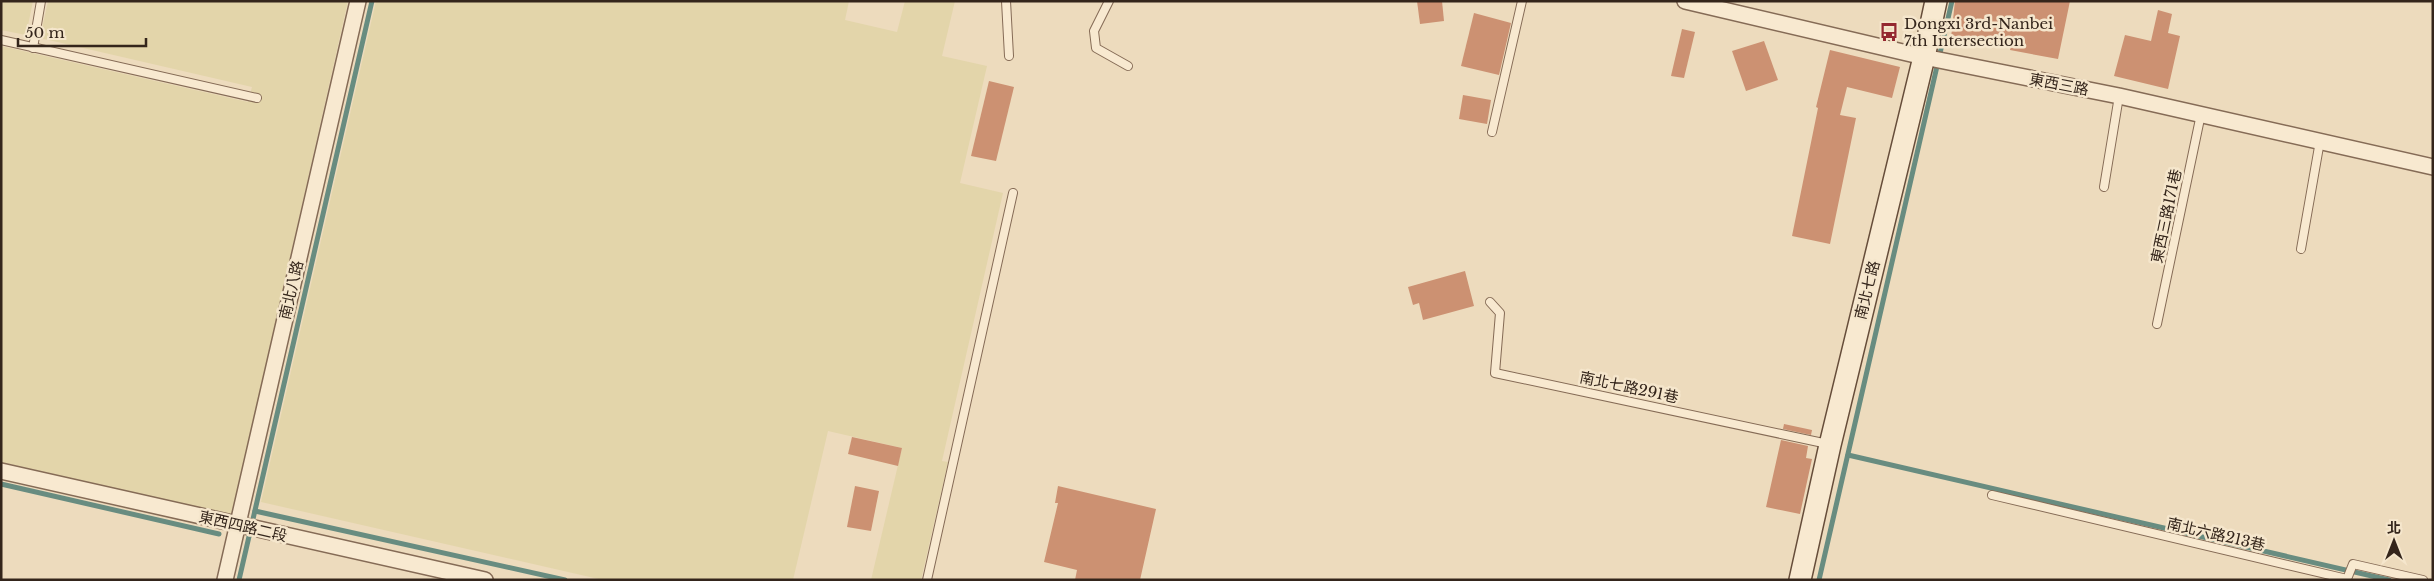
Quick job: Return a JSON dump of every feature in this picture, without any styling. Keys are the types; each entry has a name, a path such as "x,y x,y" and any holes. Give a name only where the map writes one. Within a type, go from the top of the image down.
{"street":[{"name":"南北八路","path":"225,580 358,1"},
{"name":"東西三路","path":"1685,1 1924,57 2119,96 2433,167"},
{"name":"南北七路","path":"1800,580 1830,445 1936,1"},
{"name":"東西四路二段","path":"1,471 485,580"}],"lane":[{"path":"33,48 41,1"},
{"path":"1006,1 1009,56"},
{"path":"1109,1 1094,30 1096,48 1128,66"},
{"path":"1492,132 1522,1"},
{"path":"1,40 258,98"},
{"path":"2104,187 2119,96"},
{"name":"東西三路171巷","path":"2157,324 2201,114"},
{"path":"2301,250 2320,140"},
{"path":"927,580 1013,194"},
{"name":"南北七路291巷","path":"1490,302 1500,313 1495,373 1830,445"},
{"name":"南北六路213巷","path":"1992,495 2347,579 2353,564 2423,580"}],"shaded area":[{"path":"1,1 33,1 26,35 1,30"},
{"path":"48,1 348,1 232,515 1,462 1,46 248,102 252,87 40,38"},
{"path":"376,1 849,1 845,20 897,32 905,1 955,1 942,56 987,66 960,183 1003,193 942,461 948,462 921,580 871,580 902,448 828,431 793,580 603,580 261,502"}],"building":[{"path":"1417,1 1442,1 1444,21 1420,24"},
{"path":"1955,1 2070,1 2058,59 2010,50 2011,46 1951,38"},
{"path":"2158,10 2172,14 2168,33 2180,36 2168,89 2114,76 2125,35 2151,41"},
{"path":"1474,13 1511,23 1499,75 1461,66"},
{"path":"1682,29 1695,32 1684,78 1671,76"},
{"path":"1764,41 1778,80 1746,91 1732,51"},
{"path":"1830,50 1900,67 1892,98 1847,87 1840,115 1856,118 1830,244 1792,236 1818,108 1816,107"},
{"path":"989,81 1014,87 996,161 971,156"},
{"path":"1463,95 1491,100 1487,124 1459,119"},
{"path":"1465,271 1474,306 1423,320 1419,303 1413,305 1408,287"},
{"path":"1784,424 1812,430 1811,435 1783,429"},
{"path":"852,437 902,448 898,466 848,454"},
{"path":"1781,440 1808,446 1806,458 1812,459 1800,514 1766,507"},
{"path":"855,486 879,491 871,531 847,527"},
{"path":"1058,486 1156,509 1140,580 1075,580 1077,570 1044,562 1058,503 1055,503"}],"waterway":[{"path":"239,580 372,1"},
{"path":"1819,580 1952,1"},
{"path":"1848,455 2389,580"},
{"path":"1,484 219,534"},
{"path":"255,511 565,580"}],"place":[{"name":"Dongxi 3rd-Nanbei 7th Intersection","path":"1889,32"}]}
